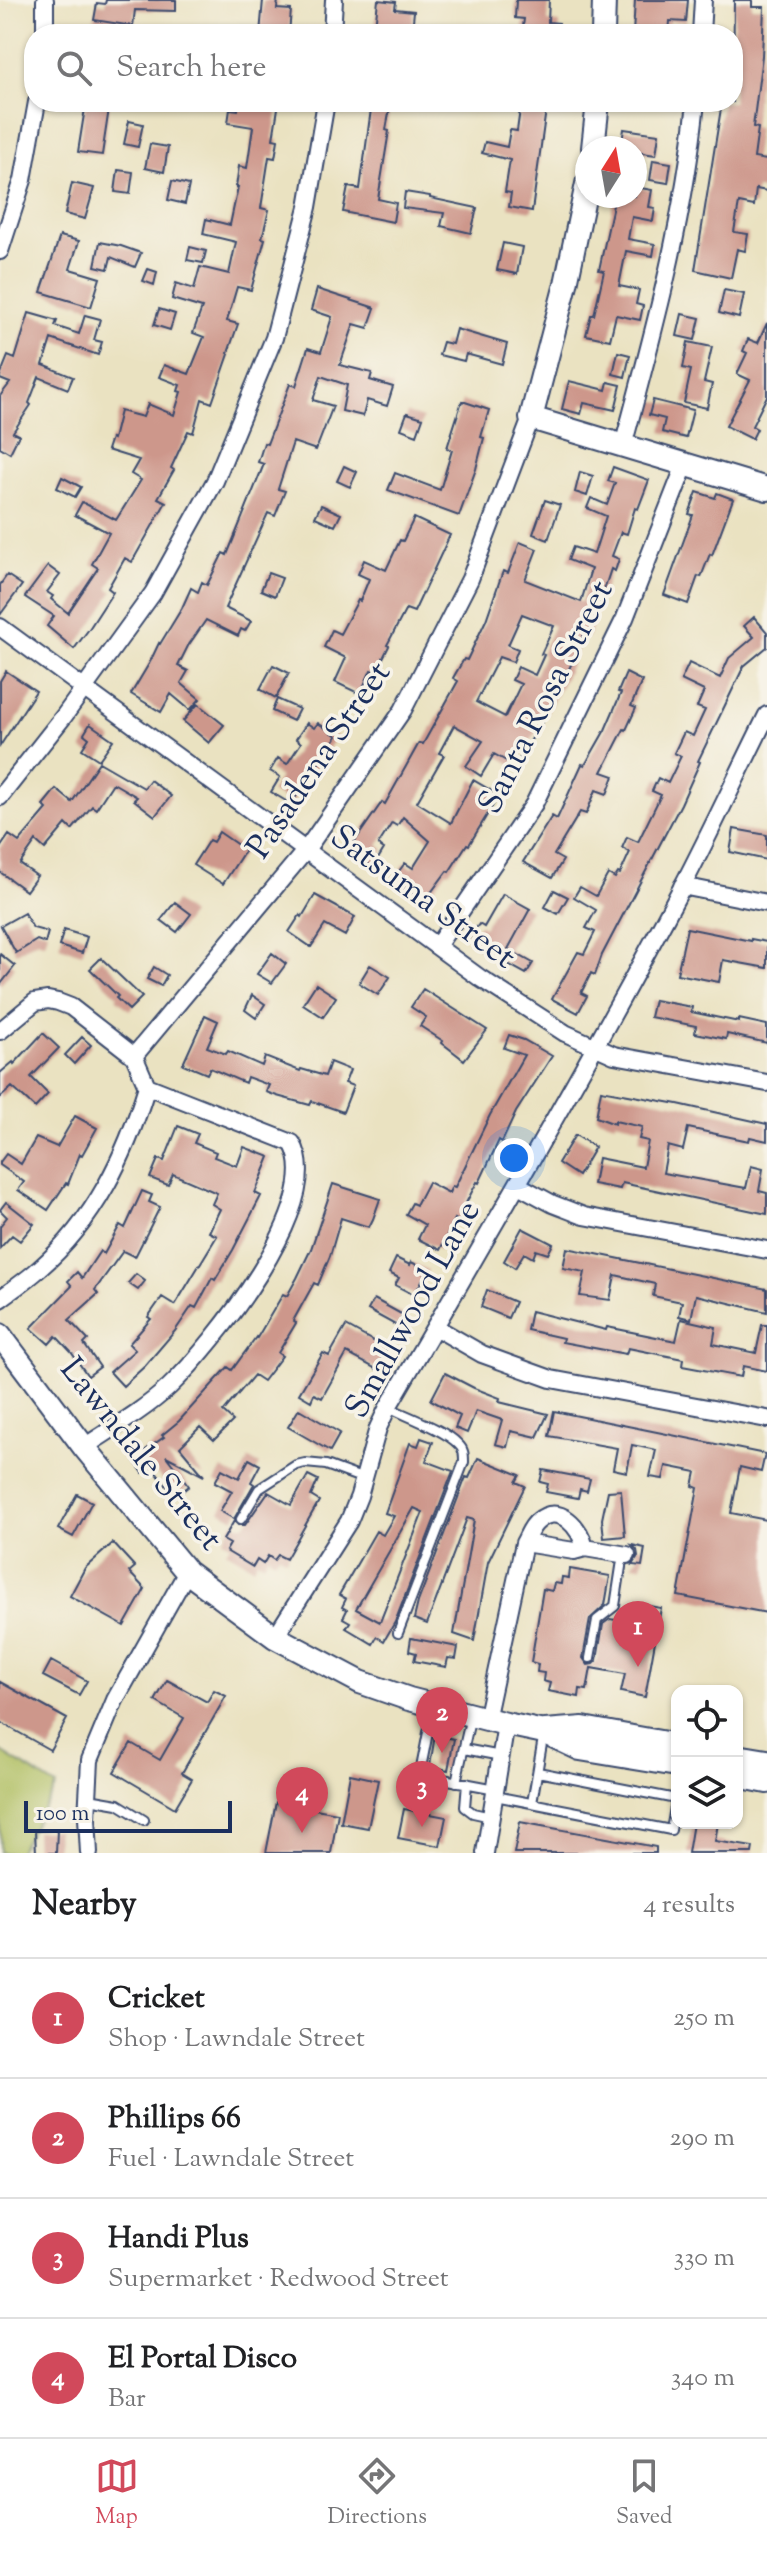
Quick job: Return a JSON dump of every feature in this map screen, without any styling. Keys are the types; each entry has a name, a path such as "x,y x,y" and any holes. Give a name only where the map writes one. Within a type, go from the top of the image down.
{"main road":[{"path":"603,24 604,0"},
{"path":"594,136 597,112"},
{"name":"Pasadena Street","path":"531,418 566,284 582,208"},
{"path":"531,418 685,465 764,483"},
{"name":"Lawndale Street","path":"0,1335 84,1447 187,1572 275,1637 360,1682 433,1706 544,1732 580,1749 671,1764"},
{"name":"Lawndale Street","path":"544,1732 583,1728 671,1744"},
{"path":"743,1757 767,1761"},
{"path":"743,1777 767,1782"}],"street":[{"path":"45,0 45,24"},
{"path":"333,24 334,0"},
{"path":"702,24 703,0"},
{"path":"0,251 23,180 35,112"},
{"path":"0,797 153,593 215,481 274,338 308,207 324,112"},
{"path":"623,446 678,228 695,112"},
{"name":"Pasadena Street","path":"134,1056 306,850 403,710 470,579 531,418"},
{"name":"Santa Rosa Street","path":"437,946 534,804 625,618 685,465"},
{"name":"Satsuma Street","path":"0,627 517,1004 565,1033 614,1055 767,1083"},
{"name":"Smallwood Lane","path":"275,1637 349,1521 378,1428 388,1407 595,1047 682,886 767,715"},
{"path":"682,886 767,903"},
{"path":"0,1031 35,1002 48,1000 71,1007 134,1056 147,1086 121,1161 93,1210 40,1269 0,1299"},
{"path":"84,1447 167,1389 200,1355 232,1314 271,1252 290,1213 300,1172 299,1155 292,1143 147,1086"},
{"path":"518,1185 584,1216 767,1250"},
{"path":"435,1327 482,1354 551,1379 767,1419"},
{"path":"485,1853 501,1756 488,1720 524,1543 539,1520 551,1515 563,1516 574,1524 585,1548"},
{"path":"524,1543 625,1555"},
{"path":"89,1853 90,1760 115,1700 187,1572"}],"lane":[{"path":"388,1407 448,1437 460,1445 464,1453 464,1462 398,1633"},
{"path":"241,1519 259,1489 296,1465 326,1465 364,1479"},
{"path":"590,1658 597,1620 615,1606 625,1555"},
{"path":"433,1706 420,1773 467,1783 532,1803 671,1829"},
{"path":"456,1782 464,1749 488,1720"},
{"path":"532,1803 544,1732"},
{"path":"464,1749 501,1756"},
{"path":"538,1772 671,1797"},
{"path":"467,1783 465,1807 473,1813 491,1817"},
{"path":"88,1798 110,1801 144,1820"}],"green space":[{"path":"0,1751 56,1786 18,1853 0,1853"}],"building":[{"path":"106,0 176,0 176,11 135,10 133,24 94,20 97,3 105,4"},
{"path":"263,0 278,0 277,9 291,10 290,24 261,24"},
{"path":"378,0 396,2 395,9 414,11 413,24 375,24"},
{"path":"516,0 549,0 548,22 559,24 523,24 524,19 515,18"},
{"path":"635,0 688,0 686,22 634,24"},
{"path":"734,0 752,0 752,7 764,7 762,56 753,127 758,128 754,158 767,160 767,191 756,189 754,206 739,203 734,232 748,234 745,251 737,249 731,278 695,270 720,112 743,112 743,24 734,24"},
{"path":"84,112 108,112 102,155 78,152"},
{"path":"230,112 277,112 273,139 278,140 275,158 269,157 261,208 269,210 262,238 265,239 251,290 237,287 227,321 238,324 229,354 212,403 202,399 193,433 188,431 171,468 174,470 158,498 166,502 132,562 125,558 108,588 113,592 74,649 47,626 54,616 25,597 48,566 60,575 47,592 68,613 98,568 92,564 109,533 75,515 82,502 116,520 141,480 131,474 139,460 107,450 120,411 143,417 148,404 174,415 180,385 159,377 164,365 189,374 204,337 193,333 202,308 172,299 176,283 194,289 200,267 229,274 236,242 203,234 206,219 230,225 239,166 247,168 253,127 228,123"},
{"path":"371,112 389,112 378,199 396,203 393,222 343,212 348,187 360,189"},
{"path":"520,112 546,112 532,211 509,207 511,193 505,192 510,160 482,153 485,142 507,147 510,130 517,131"},
{"path":"129,121 143,124 138,147 124,144"},
{"path":"624,129 659,134 656,155 647,154 647,136 623,136"},
{"path":"150,144 168,147 164,172 145,168"},
{"path":"653,160 671,163 668,183 650,180"},
{"path":"118,170 133,172 130,194 115,192"},
{"path":"172,181 189,185 185,204 168,200"},
{"path":"72,183 94,188 85,219 65,214"},
{"path":"647,189 652,190 649,207 655,208 653,221 632,217 628,239 655,244 653,256 626,251 619,286 639,290 636,304 643,306 640,320 616,315 610,340 586,335 604,271 599,270 612,208 647,208"},
{"path":"405,192 477,208 471,233 441,226 444,213 403,208"},
{"path":"60,236 79,241 70,269 100,278 91,307 41,292"},
{"path":"100,242 141,253 135,267 111,257 108,269 95,266"},
{"path":"503,243 522,247 517,274 497,270"},
{"path":"190,247 206,251 203,263 187,260"},
{"path":"148,269 157,272 154,285 143,281"},
{"path":"317,289 375,308 368,328 354,324 340,365 372,373 370,380 393,387 387,406 367,400 363,416 342,411 347,385 321,376 313,400 333,406 316,450 293,442 278,489 285,491 275,516 268,513 225,608 251,621 238,636 206,620 178,666 188,671 181,683 200,699 190,710 171,694 161,712 131,694 191,588 198,592 202,582 207,585 223,553 227,555 264,464 258,462 264,443 267,444 290,384 296,386 308,348 321,352 332,317 311,310"},
{"path":"724,290 744,294 739,318 719,313"},
{"path":"159,309 175,314 170,330 154,325"},
{"path":"29,313 57,321 55,326 79,334 85,315 100,319 94,340 102,342 98,355 51,339 43,365 73,377 68,389 39,377 29,403 31,405 13,432 19,435 10,453 0,447 0,396 10,383 0,379 0,376 8,356 15,359"},
{"path":"682,314 700,318 695,340 677,336"},
{"path":"767,323 767,396 752,426 757,429 752,439 726,426 750,380 737,374 747,353 743,351 748,339 758,343"},
{"path":"456,329 507,344 502,364 466,354 464,361 439,355 443,342 452,344"},
{"path":"688,342 712,347 704,382 712,384 707,408 684,403 691,370 683,368"},
{"path":"618,352 630,355 625,377 613,374"},
{"path":"569,381 606,390 608,382 621,385 615,410 584,403 581,414 562,409"},
{"path":"653,400 693,410 686,438 662,432 665,419 649,415"},
{"path":"462,401 489,410 476,469 459,516 388,490 395,473 440,490 452,450 447,448"},
{"path":"407,413 423,418 417,435 401,429"},
{"path":"344,466 357,472 350,487 337,481"},
{"path":"613,467 649,480 638,509 635,508 627,534 621,532 612,556 619,559 615,571 611,569 588,638 583,636 542,722 515,766 494,754 481,776 466,766 483,741 454,725 439,753 444,755 417,802 451,823 473,780 499,795 469,845 424,902 393,879 405,863 413,868 430,841 403,817 397,826 392,823 378,845 384,849 373,867 348,851 382,802 385,804 419,743 423,744 458,681 453,678 464,659 467,660 486,620 503,571 508,573 520,542 537,549 525,580 581,602 591,569 568,560 573,547 594,554 606,516 587,508 591,498 607,505 615,483 608,481","holes":["522,614 554,626 535,675 518,667 512,680 521,684 505,717 476,702 499,657 513,662 518,649 508,645"]},
{"path":"580,472 593,476 587,496 575,492"},
{"path":"62,477 81,487 75,497 57,488"},
{"path":"697,492 715,498 717,493 733,499 712,555 701,577 698,576 688,604 664,595 693,515 689,514"},
{"path":"545,500 560,505 548,540 533,534"},
{"path":"321,505 341,514 335,526 315,517"},
{"path":"414,518 450,535 414,612 406,609 376,672 371,670 360,694 335,682 346,658 324,647 332,630 340,634 360,601 369,579 358,574 364,560 386,570"},
{"path":"268,573 282,578 275,596 261,590"},
{"path":"7,575 22,585 0,615 0,585"},
{"path":"754,617 767,632 767,647 744,666 681,804 602,955 595,975 591,973 581,993 587,996 578,1013 552,999 578,952 584,954 595,932 586,928 596,910 574,897 580,887 596,896 608,874 615,878 620,874 630,852 622,848 627,837 638,842 661,795 652,791 658,778 668,783 681,756 674,753 684,732 693,736 705,710 697,707 704,691 681,680 689,663 720,678 729,658 754,637 744,626"},
{"path":"273,665 289,673 276,698 260,689"},
{"path":"6,671 36,691 0,746 0,681"},
{"path":"626,673 642,681 631,706 636,708 602,772 614,776 607,794 596,790 586,814 580,812 554,855 563,860 552,878 523,862 552,816 557,819 582,764 585,765 605,730"},
{"path":"277,699 299,709 293,721 272,711"},
{"path":"198,704 224,725 209,743 183,721"},
{"path":"307,723 314,728 318,723 337,736 291,804 271,792 280,777 270,771 278,758 287,764 301,743 296,739"},
{"path":"90,724 113,740 99,760 82,749 89,738 84,734"},
{"path":"99,762 144,788 150,780 171,796 155,816 134,800 137,797 113,783 96,809 92,806 72,830 66,824 45,849 36,841 20,864 37,876 26,891 0,872 0,848 9,835 19,842 47,809 43,805 56,789 72,802"},
{"path":"734,829 767,835 767,860 730,852"},
{"path":"219,832 245,850 223,884 193,865 209,840 213,842"},
{"path":"554,890 568,897 558,914 545,907"},
{"path":"503,894 530,909 508,949 533,963 526,974 497,958 495,960 467,941 479,924 484,927"},
{"path":"315,895 355,917 345,936 325,925 311,947 289,932"},
{"path":"175,902 191,914 177,932 161,920"},
{"path":"24,913 33,928 48,932 45,943 37,940 16,953 1,926"},
{"path":"687,928 767,942 767,968 723,960 719,982 677,974"},
{"path":"64,930 87,937 82,953 59,946"},
{"path":"272,953 286,964 272,983 257,974"},
{"path":"0,954 15,966 0,985"},
{"path":"101,958 142,997 129,1010 90,969"},
{"path":"370,965 390,977 378,995 359,983"},
{"path":"154,967 167,975 161,986 147,979"},
{"path":"316,984 336,997 323,1017 303,1004"},
{"path":"423,989 487,1030 464,1060 420,1026 426,1017 411,1007"},
{"path":"252,995 265,1004 256,1018 245,1010"},
{"path":"654,1000 692,1007 691,1012 767,1025 767,1043 727,1034 726,1039 695,1033 696,1026 650,1017"},
{"path":"205,1015 218,1021 207,1047 226,1054 228,1051 262,1066 265,1057 300,1071 325,1076 330,1062 350,1070 345,1083 353,1086 343,1112 312,1101 310,1105 266,1092 269,1085 247,1077 245,1083 210,1068 207,1074 183,1064"},
{"path":"43,1033 59,1048 31,1077 48,1094 35,1108 12,1087 0,1098 0,1073 14,1064"},
{"path":"509,1035 552,1056 516,1112 502,1142 499,1140 466,1203 469,1204 460,1222 455,1219 440,1250 418,1239 425,1225 406,1214 412,1203 416,1205 428,1182 449,1193 452,1186 455,1187 524,1055 504,1048"},
{"path":"82,1037 91,1045 74,1064 65,1055"},
{"path":"601,1090 767,1124 767,1141 750,1137 749,1141 688,1128 683,1150 668,1146 663,1173 746,1188 751,1166 763,1169 759,1191 767,1193 767,1214 622,1183 620,1189 593,1184 598,1158 643,1167 648,1141 639,1139 642,1127 615,1121 615,1124 596,1117"},
{"path":"75,1116 97,1128 80,1154 68,1184 48,1210 18,1190 24,1182 0,1162 6,1154 21,1164 36,1138 57,1147"},
{"path":"178,1126 198,1134 194,1143 216,1152 214,1157 237,1166 244,1147 270,1157 255,1193 261,1196 215,1280 212,1278 196,1308 192,1306 145,1366 123,1386 110,1372 135,1350 129,1344 151,1319 148,1317 162,1297 175,1305 217,1236 209,1232 220,1209 212,1204 217,1193 173,1174 168,1185 150,1178 158,1159 164,1161"},
{"path":"575,1135 595,1147 578,1176 558,1163"},
{"path":"333,1184 380,1199 369,1227 341,1218 318,1285 314,1283 293,1321 296,1323 278,1353 282,1356 263,1381 254,1375 223,1412 233,1421 214,1440 200,1427 180,1447 204,1476 166,1456 189,1486 175,1497 152,1467 143,1473 133,1459 164,1437 162,1435 179,1421 228,1367 232,1370 257,1338 283,1294 287,1296 297,1278 311,1249"},
{"path":"142,1191 152,1195 149,1202 160,1207 135,1257 123,1251 95,1290 98,1294 69,1320 88,1340 84,1344 100,1367 88,1376 56,1336 49,1344 31,1328 72,1286 68,1281 77,1272 82,1278 100,1251 104,1254 120,1225 125,1228"},
{"path":"6,1202 34,1224 20,1241 12,1235 0,1248 0,1226 7,1217 0,1210"},
{"path":"522,1228 553,1244 548,1254 536,1250 533,1258 524,1253 515,1268 504,1261"},
{"path":"567,1248 767,1289 767,1312 696,1295 691,1319 679,1316 682,1302 653,1296 655,1284 615,1275 610,1300 580,1296 585,1272 563,1268"},
{"path":"396,1258 428,1270 414,1295 395,1285 399,1278 389,1273"},
{"path":"136,1274 145,1281 138,1290 128,1283"},
{"path":"487,1290 515,1302 508,1318 481,1307"},
{"path":"374,1299 403,1315 397,1326 368,1310"},
{"path":"531,1311 606,1330 607,1327 676,1341 681,1319 716,1327 713,1344 756,1353 762,1325 767,1325 767,1371 743,1366 741,1377 682,1366 683,1359 628,1348 626,1354 562,1342 563,1338 527,1330"},
{"path":"346,1326 387,1349 376,1369 347,1353 322,1398 314,1394 311,1401 299,1394 323,1353 329,1356"},
{"path":"445,1373 500,1398 499,1402 548,1414 537,1437 511,1431 507,1447 495,1444 502,1420 476,1411 467,1433 455,1428 460,1416 431,1400"},
{"path":"299,1409 340,1433 330,1451 288,1427"},
{"path":"554,1411 765,1454 761,1472 740,1467 731,1513 767,1520 767,1613 678,1596 698,1488 693,1486 696,1472 666,1466 663,1479 650,1477 656,1450 632,1445 627,1472 613,1469 617,1448 549,1436"},
{"path":"421,1438 433,1442 426,1461 453,1471 395,1622 384,1641 377,1637 373,1644 346,1628 350,1622 343,1618 347,1610 342,1607 346,1599 339,1595 376,1531 383,1535 394,1516 385,1513 410,1443 418,1446","holes":["414,1508 423,1512 380,1622 356,1609"]},
{"path":"478,1458 520,1475 516,1482 525,1486 488,1562 474,1641 454,1634 474,1520 467,1518 427,1624 414,1619 466,1477 469,1478"},
{"path":"249,1459 260,1465 251,1482 254,1484 234,1519 220,1511 232,1491 215,1482 222,1469 239,1478"},
{"path":"543,1470 590,1479 587,1491 580,1489 578,1498 546,1492 548,1484 540,1482"},
{"path":"308,1475 318,1480 311,1496 319,1501 286,1559 278,1555 274,1560 268,1556 263,1564 257,1560 253,1567 226,1551 230,1544 223,1540 234,1521 245,1525 268,1492 291,1505"},
{"path":"621,1490 625,1536 604,1538 602,1519 608,1491"},
{"path":"77,1494 92,1502 73,1537 58,1529"},
{"path":"113,1543 135,1567 129,1572 145,1589 124,1626 70,1596 85,1568"},
{"path":"632,1545 645,1548 642,1566 632,1565 638,1556"},
{"path":"570,1569 610,1576 605,1605 590,1619 583,1658 588,1665 597,1660 603,1624 610,1619 634,1623 637,1604 661,1608 645,1697 621,1692 625,1674 591,1668 587,1690 580,1689 579,1697 548,1691 550,1683 543,1681 544,1673 537,1672 538,1664 531,1662 543,1589 552,1591 554,1583 561,1584 562,1577 569,1578"},
{"path":"411,1638 458,1647 456,1659 448,1658 446,1667 414,1661 416,1653 409,1651"},
{"path":"51,1661 87,1681 79,1695 43,1676"},
{"path":"167,1680 207,1702 214,1690 226,1696 182,1773 192,1779 175,1808 114,1772 131,1743 160,1760 184,1718 155,1701"},
{"path":"0,1682 67,1719 50,1750 0,1722"},
{"path":"435,1735 454,1739 448,1770 430,1766"},
{"path":"350,1774 378,1780 368,1828 341,1823"},
{"path":"276,1802 338,1813 331,1853 266,1853"},
{"path":"404,1809 446,1817 440,1846 398,1838"},
{"path":"520,1822 656,1847 656,1853 514,1853"},
{"path":"692,1829 717,1829 715,1841 753,1847 752,1853 688,1853"},
{"path":"57,1830 56,1853 36,1853 35,1831"}],"place":[{"name":"Cricket","path":"638,1667"},
{"name":"Phillips 66","path":"442,1753"},
{"name":"Handi Plus","path":"422,1827"},
{"name":"El Portal Disco","path":"302,1833"}]}
